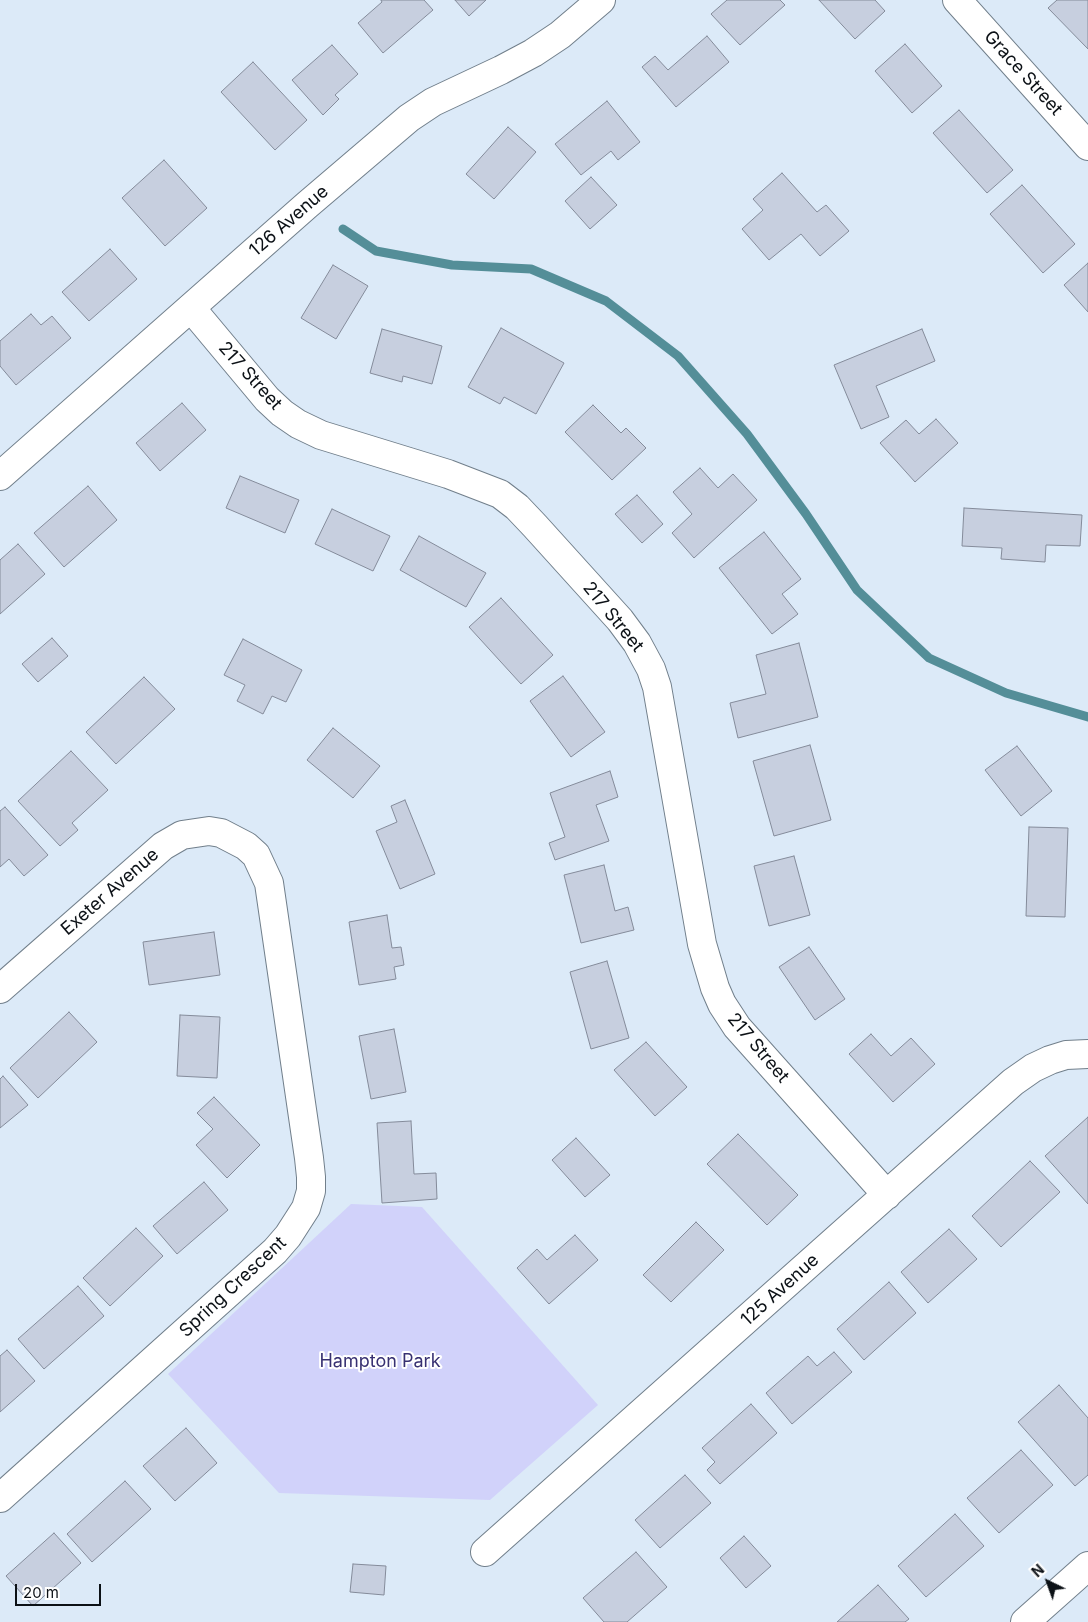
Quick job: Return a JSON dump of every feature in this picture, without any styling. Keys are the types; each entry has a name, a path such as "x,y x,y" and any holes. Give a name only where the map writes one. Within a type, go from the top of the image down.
{"street":[{"name":"126 Avenue","path":"0,476 376,144 433,102 533,53 560,35 602,0"},
{"name":"Grace Street","path":"958,0 1088,146"},
{"name":"217 Street","path":"191,308 267,399 282,413 298,424 321,435 448,474 500,494 517,507 620,620 637,643 652,669 657,687 702,944 715,988 722,1004 737,1027 887,1195"},
{"name":"Exeter Avenue","path":"0,989 163,846 182,835 209,831 221,833 235,839"},
{"name":"Spring Crescent","path":"0,1498 275,1251 288,1236 306,1208 311,1191 310,1158 269,883 256,855 235,839"},
{"name":"125 Avenue","path":"486,1552 1013,1082 1033,1068 1050,1060 1088,1054"},
{"path":"1025,1622 1088,1566"}],"green space":[{"name":"Hampton Park","path":"351,1204 422,1207 598,1405 490,1500 279,1493 168,1374"}],"building":[{"path":"381,0 424,0 433,10 383,53 358,23 382,2"},
{"path":"455,0 486,0 469,16"},
{"path":"727,0 780,0 785,5 740,45 711,14"},
{"path":"819,0 875,0 885,11 855,39"},
{"path":"1057,0 1088,0 1088,49 1048,8"},
{"path":"707,36 729,62 676,107 642,67 655,56 668,70"},
{"path":"905,44 942,86 912,113 875,71"},
{"path":"332,45 358,74 335,95 339,99 323,115 292,80"},
{"path":"253,62 307,120 275,150 221,92"},
{"path":"607,101 640,142 618,160 611,151 581,175 555,144"},
{"path":"959,110 1013,170 987,193 933,133"},
{"path":"508,127 536,152 494,199 466,174"},
{"path":"164,160 207,208 165,246 122,198"},
{"path":"782,173 817,212 826,205 849,231 820,256 801,234 769,260 742,229 763,210 753,199"},
{"path":"591,177 617,205 590,229 565,201"},
{"path":"1022,185 1075,244 1043,273 990,214"},
{"path":"110,249 137,279 89,321 62,292"},
{"path":"1088,263 1088,312 1064,285"},
{"path":"333,265 368,286 336,339 301,318"},
{"path":"31,314 41,325 52,316 71,338 16,385 0,366 0,341"},
{"path":"501,328 564,363 536,414 504,397 500,404 468,387"},
{"path":"382,329 442,346 432,384 403,376 402,382 370,373"},
{"path":"922,329 935,361 876,386 889,417 861,429 834,365"},
{"path":"182,403 206,430 160,471 136,443"},
{"path":"593,405 621,433 626,428 646,448 612,480 565,432"},
{"path":"936,419 958,443 915,482 880,443 906,420 919,434"},
{"path":"700,468 718,488 733,474 757,500 694,558 672,533 692,514 673,492"},
{"path":"240,476 299,500 285,533 226,508"},
{"path":"88,486 117,520 64,567 34,533"},
{"path":"637,495 663,524 642,543 615,514"},
{"path":"964,508 1082,515 1080,546 1046,545 1045,562 1001,559 1002,548 962,546"},
{"path":"332,509 390,536 373,571 315,544"},
{"path":"764,532 801,579 782,594 798,614 772,634 719,568"},
{"path":"419,536 486,573 466,607 400,570"},
{"path":"18,544 45,574 0,614 0,560"},
{"path":"501,598 553,655 521,684 469,627"},
{"path":"52,638 68,656 38,682 22,664"},
{"path":"243,639 302,670 286,702 272,696 263,714 237,701 245,685 224,675"},
{"path":"799,643 818,717 738,738 730,703 766,694 756,655"},
{"path":"563,676 605,732 571,757 530,701"},
{"path":"144,677 175,709 116,764 86,732"},
{"path":"333,728 380,766 353,798 307,760"},
{"path":"810,745 831,820 774,836 753,761"},
{"path":"1017,746 1052,791 1021,816 985,770"},
{"path":"71,751 108,790 72,823 78,830 60,846 18,801"},
{"path":"610,771 618,797 596,805 609,841 555,860 549,843 565,837 550,793"},
{"path":"405,800 435,874 400,889 376,831 397,822 391,806"},
{"path":"5,807 48,855 24,876 9,859 0,867 0,811"},
{"path":"1029,827 1068,828 1065,917 1026,916"},
{"path":"794,856 810,915 769,926 754,866"},
{"path":"604,865 615,911 628,907 634,930 581,943 564,875"},
{"path":"387,915 392,948 401,947 404,965 394,967 396,979 359,985 349,922"},
{"path":"214,932 220,975 149,985 143,942"},
{"path":"809,947 845,999 815,1020 779,967"},
{"path":"607,961 629,1038 591,1049 570,972"},
{"path":"69,1012 97,1042 38,1098 10,1068"},
{"path":"180,1015 220,1017 217,1078 177,1076"},
{"path":"394,1029 406,1092 371,1099 359,1036"},
{"path":"871,1034 891,1056 911,1038 935,1064 893,1102 849,1054"},
{"path":"646,1042 687,1087 655,1116 614,1070"},
{"path":"3,1076 28,1105 0,1128 0,1079"},
{"path":"214,1097 260,1145 227,1178 196,1145 213,1129 197,1113"},
{"path":"1088,1117 1088,1204 1045,1156"},
{"path":"411,1121 414,1174 436,1173 437,1199 382,1203 377,1123"},
{"path":"738,1134 798,1195 767,1225 707,1164"},
{"path":"576,1138 610,1175 585,1197 552,1160"},
{"path":"1030,1161 1060,1192 1001,1247 972,1216"},
{"path":"204,1182 228,1210 177,1254 153,1226"},
{"path":"696,1222 724,1250 671,1302 643,1275"},
{"path":"136,1228 163,1256 110,1306 83,1278"},
{"path":"949,1229 977,1259 928,1303 901,1272"},
{"path":"575,1235 598,1260 549,1304 517,1268 537,1249 547,1260"},
{"path":"889,1282 916,1313 864,1360 837,1329"},
{"path":"78,1286 104,1316 44,1369 18,1339"},
{"path":"7,1350 35,1381 0,1412 0,1356"},
{"path":"834,1352 852,1372 792,1424 766,1393 808,1356 817,1366"},
{"path":"1059,1385 1088,1418 1088,1475 1075,1486 1018,1422"},
{"path":"751,1404 777,1433 720,1484 707,1470 715,1462 702,1448"},
{"path":"186,1428 217,1463 175,1501 143,1466"},
{"path":"1021,1450 1053,1485 999,1533 967,1498"},
{"path":"685,1475 711,1503 660,1548 635,1520"},
{"path":"125,1481 151,1509 92,1562 67,1534"},
{"path":"955,1514 984,1546 926,1597 898,1566"},
{"path":"54,1533 81,1563 33,1606 6,1576"},
{"path":"744,1536 771,1566 746,1588 720,1558"},
{"path":"636,1552 667,1587 627,1622 604,1622 583,1598"},
{"path":"353,1564 386,1566 384,1595 350,1592"},
{"path":"878,1585 909,1619 905,1622 837,1622"}],"waterway":[{"path":"343,229 376,251 452,265 531,269 606,301 678,356 747,434 806,514 857,590 929,658 1006,693 1088,717"}]}
